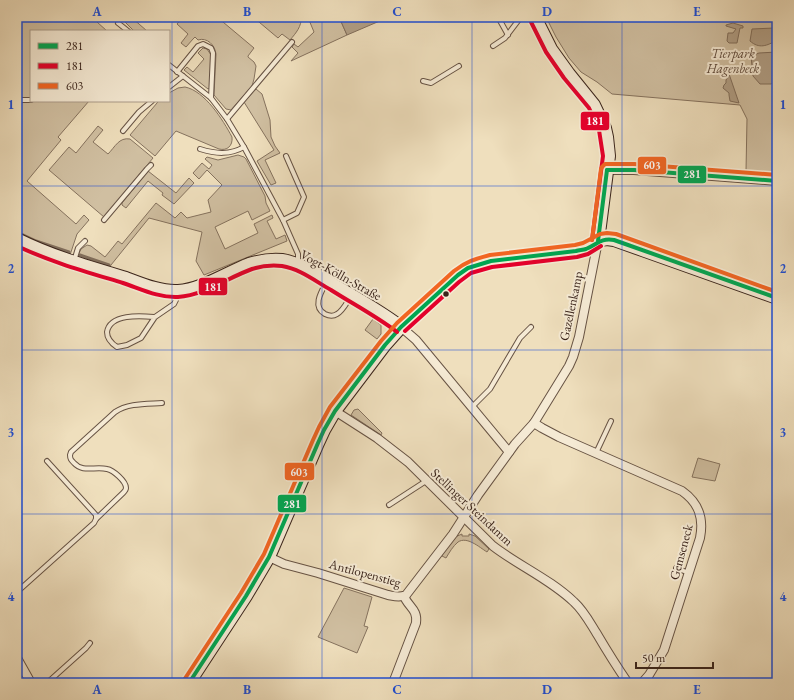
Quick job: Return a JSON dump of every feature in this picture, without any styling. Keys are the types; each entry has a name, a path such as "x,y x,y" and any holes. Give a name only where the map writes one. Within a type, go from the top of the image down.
{"street":[{"name":"Gazellenkamp","path":"464,516 515,444 534,423 569,366 580,335 598,241 609,146 605,128 594,105 551,49 535,17"},
{"path":"607,170 634,170 777,181"},
{"name":"Vogt-Kölln-Straße","path":"17,239 42,251 164,290 177,292 198,287 249,264 261,261 281,260 297,265 352,295 390,319 416,340 509,452"},
{"path":"189,683 269,557 318,443 335,411 385,345 401,327 458,274 478,264 491,261 576,251 598,241 607,239 777,298"},
{"name":"Stellinger Steindamm","path":"335,411 393,449 464,516 493,546 575,602 583,611 628,683"},
{"name":"Gemseneck","path":"534,423 559,437 682,491 691,498 701,516 702,530 664,650 649,675 642,683"},
{"name":"Antilopenstieg","path":"269,557 284,564 377,592 398,597 404,596 453,534 464,516"},
{"path":"393,683 416,623 415,611 406,602 404,596"},
{"path":"17,658 31,683"}],"lane":[{"path":"498,17 508,34"},
{"path":"493,46 505,38 521,17"},
{"path":"118,23 127,30"},
{"path":"228,119 292,42"},
{"path":"177,72 198,46 203,44 211,48 214,53 211,98"},
{"path":"170,66 211,98 228,119 283,220 298,254 299,260 297,265"},
{"path":"423,81 431,83 459,66"},
{"path":"170,86 183,76"},
{"path":"17,100 30,100"},
{"path":"123,131 139,112 151,102"},
{"path":"200,149 219,154 230,153 244,147"},
{"path":"283,220 297,213 304,197 286,156"},
{"path":"104,220 146,169 151,165"},
{"path":"74,261 78,248 85,241"},
{"path":"327,280 318,300 319,308 323,313 329,315 338,314 352,295"},
{"path":"155,317 123,317 114,322 108,328 107,336 110,342 117,347 128,345 141,338 155,317 174,304 177,292"},
{"path":"472,408 490,389 520,338 531,327"},
{"path":"17,592 89,528 125,490 125,483 115,473 108,469 86,469 76,466 70,459 71,452 121,408 137,404 162,403"},
{"path":"596,453 610,421"},
{"path":"47,461 96,515 96,519"},
{"path":"389,505 426,481"},
{"path":"676,568 689,573"},
{"path":"47,683 90,643"}],"green space":[{"path":"17,17 101,17 97,22 106,30 30,30 30,102 88,102 58,137 61,140 27,181 76,224 84,215 89,220 77,234 70,255 46,247 17,234"},
{"path":"120,17 131,17 146,30 133,30"},
{"path":"183,17 217,17 254,48 248,56 256,66 252,86 231,110 226,109 214,95 216,54 210,42 201,39 198,40 195,37 186,47 181,43 188,34 177,24"},
{"path":"253,17 301,17 301,23 290,40 282,34 278,38"},
{"path":"309,17 339,17 347,35 291,61 298,53 292,47 294,44 298,47 314,32"},
{"name":"Tierpark Hagenbeck","path":"546,17 777,17 777,174 746,171 747,119 740,105 612,94 581,72 569,58"},
{"path":"203,48 207,49 211,55 210,88 208,89 184,70 187,67 193,72 204,59 198,53"},
{"path":"185,87 200,94 213,107 232,137 232,143 229,147 219,149 176,131 155,156 130,135 158,102 170,102 170,92 178,88"},
{"path":"256,89 262,94 270,120 271,137 280,153 265,160 276,183 271,185 257,161 274,150 244,102"},
{"path":"98,126 103,130 93,142 108,154 120,141 130,139 153,158 104,217 49,170 69,147 76,153"},
{"path":"238,155 246,159 265,196 266,203 270,211 252,220 248,211 215,227 225,249 258,233 254,224 272,215 273,218 267,221 276,239 285,235 287,241 204,275 196,261 202,232 149,218 109,268 77,257 81,249 87,245 91,246 105,257 118,241 122,244 156,203 175,218 181,212 187,218 211,212 208,200 222,185 207,170 199,179 193,173 202,163 209,169 212,165 205,159 207,157 218,160"},
{"path":"148,171 176,193 189,178 194,183 174,204 162,195 163,193 148,181 126,208 122,205 122,203"},
{"path":"373,319 381,325 381,334 377,339 365,330"},
{"path":"358,409 382,433 381,435 351,415 354,410"},
{"path":"698,458 720,464 715,481 692,477"},
{"path":"462,534 462,536 469,536 469,534 475,536 489,549 487,552 465,540 454,545 446,558 442,556 455,537"},
{"path":"344,588 372,597 364,626 368,627 357,653 318,637"}],"shaded area":[{"path":"339,17 389,17 347,35"},
{"path":"733,23 743,26 743,28 740,28 737,43 729,43 727,41 728,33 733,33 736,29 726,25"},
{"path":"774,28 777,30 777,40 763,46 753,44 750,41 752,29"},
{"path":"777,52 777,81 771,84 760,84 753,76 751,56 759,53"},
{"path":"728,71 739,103 730,101 729,93 723,88 728,77"}],"waterway":[{"path":"17,232 36,241 69,252"},
{"path":"80,255 109,265"}],"transit line":[{"name":"181","path":"530,20 546,52 564,78 589,108 599,130 603,156 592,240"},
{"name":"603","path":"592,240 601,169 605,164 634,164 777,175"},
{"name":"281","path":"607,170 634,170 777,181"},
{"name":"281","path":"598,241 607,170"},
{"name":"603","path":"184,680 241,593 264,554 313,440 330,407 381,341 397,323 454,271 463,265 490,255 575,245 583,243 600,234 607,233 616,234 777,292"},
{"name":"281","path":"189,683 246,596 269,557 318,443 335,411 385,345 401,327 458,275 468,268 491,261 584,250 602,241 614,240 777,298"},
{"name":"181","path":"17,246 43,257 150,293 171,297 188,296 207,290 255,268 282,266 307,276 373,315 397,332"},
{"name":"181","path":"405,331 471,273 492,267 577,257 588,254 601,246"}]}
